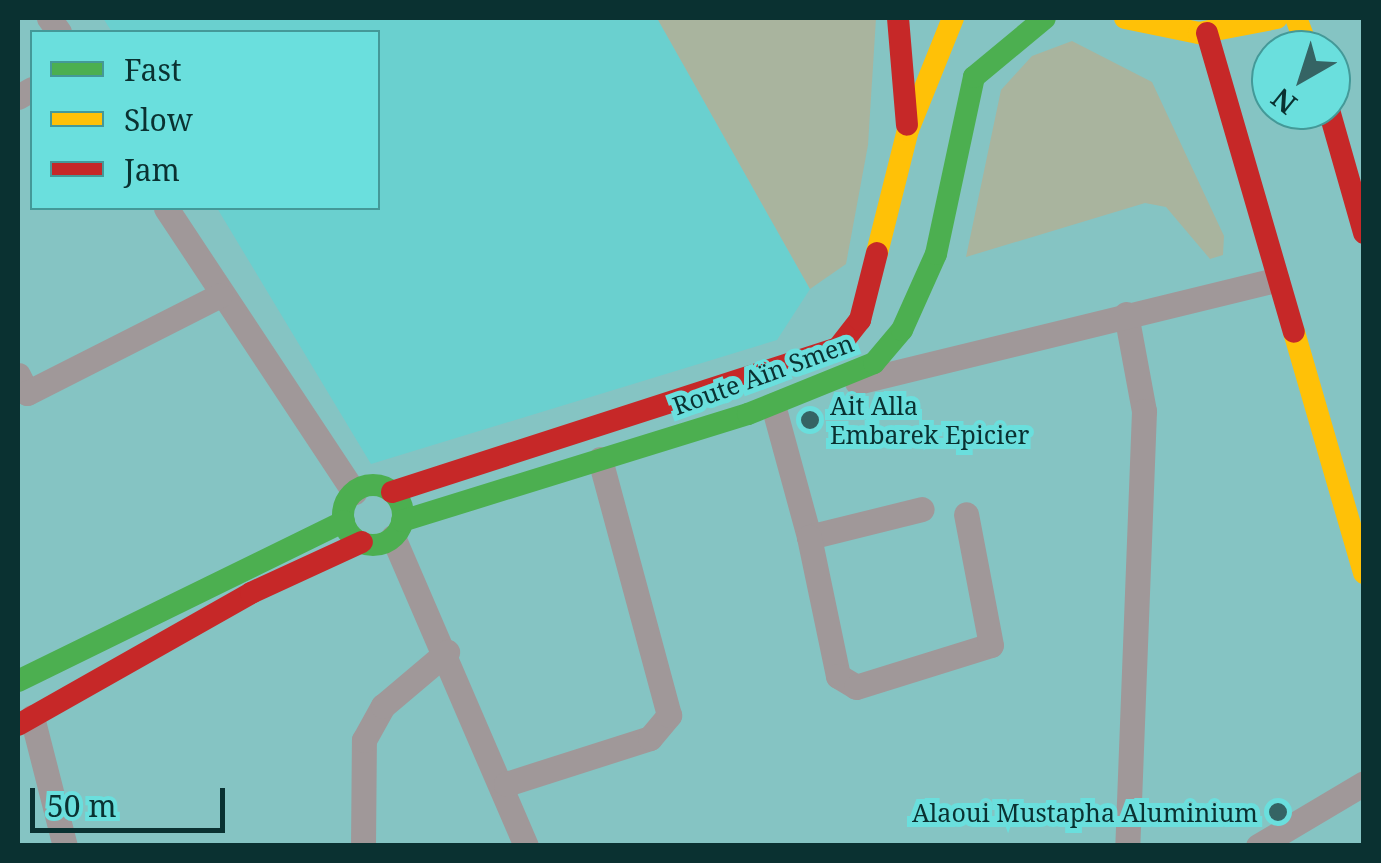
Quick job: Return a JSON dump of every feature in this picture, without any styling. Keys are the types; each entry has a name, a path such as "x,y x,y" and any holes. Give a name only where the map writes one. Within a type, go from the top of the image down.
{"main road":[{"path":"898,18 908,130"},
{"name":"Route Aïn Smen","path":"392,492 838,348 868,297 908,130 953,18"},
{"name":"Route Aïn Smen","path":"398,529 773,405 874,363 902,330 936,254 974,77 1044,18"},
{"path":"1112,18 1208,33 1276,18"},
{"path":"1208,33 1364,573"},
{"path":"1337,130 1358,196 1364,233"},
{"path":"18,681 344,521 354,492 377,485 392,492 398,529 251,592 25,721"},
{"path":"344,521 362,542"}],"street":[{"path":"167,210 354,492"},
{"path":"803,394 1277,280"},
{"path":"21,389 220,295"},
{"path":"1126,314 1144,412 1128,846"},
{"path":"773,405 809,536 838,676 856,687 991,644 966,514"},
{"path":"506,784 650,738 669,715 600,460"},
{"path":"809,536 922,509"},
{"path":"398,529 506,784 526,846"},
{"path":"362,846 364,740 383,706 448,652"},
{"path":"25,721 65,846"},
{"path":"1258,846 1364,783"}],"shaded area":[{"path":"103,18 657,18 810,289 777,340 371,464 218,210 380,210 380,30 111,30"}],"green space":[{"path":"657,18 876,18 868,145 846,264 810,289"},
{"path":"1072,41 1152,82 1224,236 1223,255 1210,259 1166,207 1145,203 966,257 1001,90 1032,56"}],"traffic: fast":[{"path":"402,521 748,414 874,363 902,330 936,254 974,77 1045,18"},
{"path":"373,485 394,494 403,515 394,536 373,545 352,536 343,515 352,494 373,485"},
{"path":"18,681 344,521"}],"traffic: slow":[{"path":"877,253 908,130 953,18"},
{"path":"1125,18 1199,33 1277,18"},
{"path":"1296,18 1300,30"},
{"path":"1294,332 1364,573"}],"traffic: jam":[{"path":"898,18 907,125"},
{"path":"1207,33 1294,332"},
{"path":"1335,130 1364,233"},
{"path":"392,492 838,348 860,320 877,253"},
{"path":"18,725 251,593 362,542"}],"place":[{"name":"Ait Alla Embarek Epicier","path":"810,420"},
{"name":"Alaoui Mustapha Aluminium","path":"1278,812"}]}
